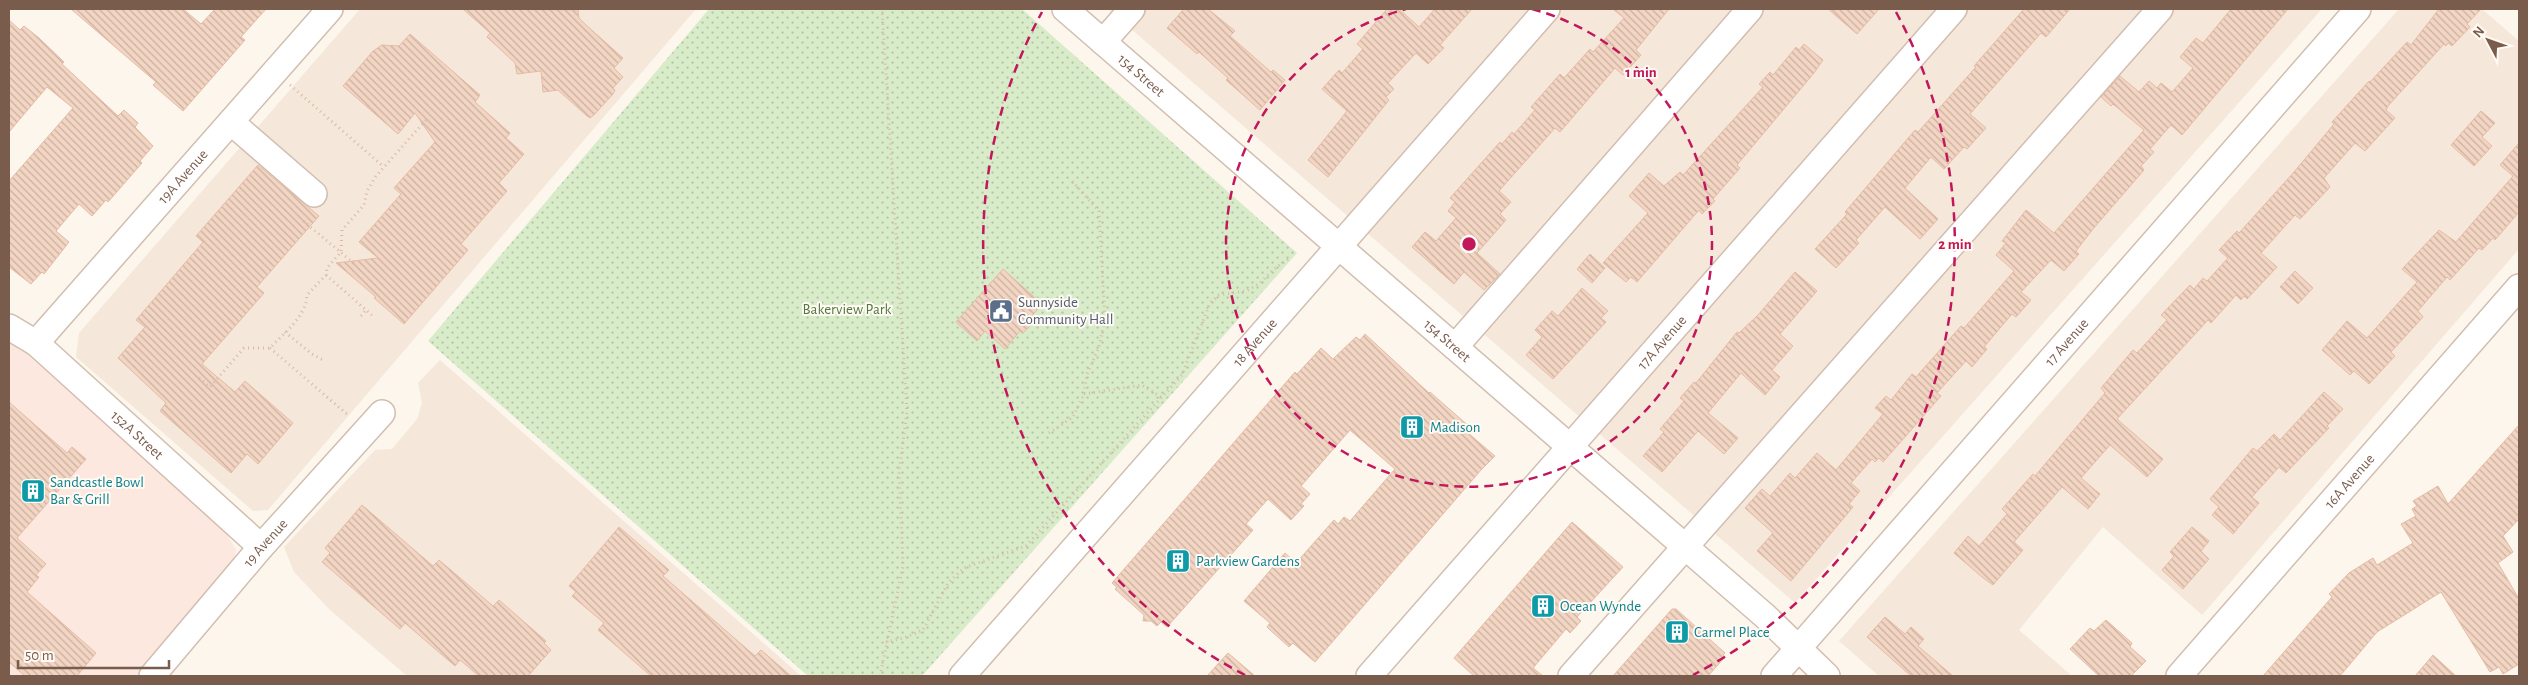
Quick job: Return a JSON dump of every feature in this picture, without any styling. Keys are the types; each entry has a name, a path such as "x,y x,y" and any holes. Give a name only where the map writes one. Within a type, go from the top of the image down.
{"street":[{"name":"19A Avenue","path":"36,343 330,9"},
{"name":"154 Street","path":"1065,9 1684,546 1798,648 1826,676"},
{"path":"1103,42 1132,9"},
{"name":"18 Avenue","path":"962,676 1547,9"},
{"path":"1455,347 1750,9"},
{"name":"17A Avenue","path":"1369,676 1954,9"},
{"path":"1571,676 2160,9"},
{"name":"17 Avenue","path":"1774,676 2358,9"},
{"path":"231,122 314,194"},
{"name":"16A Avenue","path":"2179,676 2519,287"},
{"name":"152A Street","path":"9,327 36,343 261,547"},
{"name":"19 Avenue","path":"152,676 261,547 382,413"}],"path":[{"path":"880,676 903,566 900,471 907,412 882,9"},
{"path":"275,72 384,167"},
{"path":"270,348 302,313 307,295 326,275 327,268 341,252 342,230 364,205 367,191 384,167 426,120"},
{"path":"1049,433 1072,417 1084,394 1087,374 1100,347 1104,308 1099,211 1072,181"},
{"path":"303,221 356,265"},
{"path":"886,642 904,638 923,630 948,584 964,568 1026,546 1182,375 1210,303 1219,295 1246,291 1259,284 1274,269 1290,258"},
{"path":"326,275 374,317"},
{"path":"361,316 366,310"},
{"path":"285,332 312,354 323,360"},
{"path":"199,378 210,387 244,348 270,348 348,415"},
{"path":"1084,394 1142,384 1161,397"}],"shaded area":[{"path":"360,9 696,9 268,510 253,511 76,357 79,333"},
{"path":"1108,9 2322,9 1795,603"},
{"path":"2399,9 2482,9 2519,41 2519,249 2202,615 2103,527 2019,630 2072,676 1879,676 1839,641"},
{"path":"9,338 223,528 236,550 234,562 152,676 9,676"},
{"path":"440,360 801,676 407,676 330,610 294,572 284,547 375,450 392,449 417,419 422,403 418,383"}],"green space":[{"name":"Bakerview Park","path":"709,9 1022,9 1297,253 922,676 808,676 428,341"}],"building":[{"path":"71,9 183,9 201,24 215,9 266,9 241,37 245,40 183,111 153,85 156,82"},
{"path":"463,9 578,10 579,18 623,58 614,68 623,77 613,88 615,90 613,94 590,118 558,90 543,92 541,71 517,74 515,63 487,37 490,33"},
{"path":"1184,9 1208,9 1235,31 1230,36 1271,72 1273,70 1285,80 1260,110 1226,80 1228,78 1199,52 1197,54 1167,28"},
{"path":"1387,9 1399,9 1419,27 1435,9 1472,9 1440,45 1444,48 1428,64 1416,53 1388,83 1394,89 1386,97 1389,100 1328,177 1308,160 1347,111 1322,89 1339,70 1342,73 1363,49 1357,44"},
{"path":"1613,9 1669,9 1636,50 1641,55 1623,75 1615,68 1560,132 1555,128 1499,191 1511,202 1500,214 1506,220 1477,253 1500,274 1484,290 1464,272 1454,284 1412,247 1425,232 1436,241 1456,218 1448,211 1455,202 1450,198 1500,142 1502,144 1512,132 1514,134 1535,110 1531,107 1560,74 1564,78 1590,49 1593,52 1624,18"},
{"path":"1828,9 1879,9 1857,34"},
{"path":"2024,9 2070,9 2046,37 2041,33 1970,114 1986,128 1967,149 1964,147 1944,169 1931,157 1905,188 1938,219 1920,239 1885,207 1856,240 1859,243 1836,268 1815,249 1847,214 1845,212 1915,130 1918,132 1976,67 1974,66"},
{"path":"2231,9 2288,9 2182,135 2171,125 2150,149 2154,152 2141,166 2144,170 2093,229 2076,251 2079,254 2064,271 2051,260 2021,292 2031,300 2016,317 2012,314 1984,347 1987,349 1972,367 1966,361 1937,393 1941,396 1883,462 1879,458 1875,462 1872,459 1851,483 1860,491 1849,504 1853,507 1791,581 1757,551 1773,533 1745,508 1762,489 1770,496 1790,473 1795,478 1817,453 1836,470 1883,414 1875,408 1886,396 1891,400 1912,374 1916,377 1961,326 1964,328 2014,271 1996,255 2006,243 2002,241 2026,210 2054,233 2144,130 2113,104 2111,106 2101,97 2120,76 2139,92 2149,81 2157,88 2161,83 2172,92 2193,68 2180,57 2196,38 2203,43"},
{"path":"2439,9 2481,9 2467,24 2470,27 2452,46 2448,43 2446,46 2444,44 2388,106 2386,110 2395,118 2365,151 2355,143 2324,178 2330,187 2300,219 2295,215 2261,253 2277,267 2247,299 2244,296 2241,300 2236,295 2211,323 2208,320 2117,419 2163,459 2147,477 2110,445 2081,478 2100,494 2088,509 2062,487 2014,542 2023,550 1993,585 1982,577 1954,553 1968,536 1979,546 2007,514 2002,509 2033,474 2035,476 2105,393 2101,388 2133,350 2137,353 2167,320 2161,315 2190,285 2194,289 2203,278 2207,281 2228,258 2219,250 2237,231 2239,233 2294,172 2334,124 2332,122 2369,81 2407,42 2411,45"},
{"path":"9,20 20,30 24,26 39,38 64,62 62,64 118,116 124,110 138,123 135,127 153,146 140,161 142,163 108,202 106,200 92,216 79,204 56,231 69,242 44,274 42,272 31,284 9,267 9,181 73,108 47,87 9,132"},
{"path":"410,34 480,95 475,102 510,133 506,138 524,154 499,183 507,191 461,244 468,250 404,324 336,263 378,258 359,242 401,194 394,188 435,142 415,113 398,134 343,86 373,51 382,45 399,46"},
{"path":"1804,44 1823,60 1737,165 1740,168 1713,199 1715,201 1702,214 1699,210 1637,282 1631,277 1626,282 1603,263 1648,213 1629,196 1649,173 1664,186 1680,172 1683,175 1763,87 1759,84 1770,72 1773,75 1796,47 1799,50"},
{"path":"2481,111 2495,123 2482,137 2492,146 2474,166 2451,145"},
{"path":"2519,143 2519,212 2495,240 2493,238 2482,250 2479,248 2450,280 2447,277 2418,311 2423,317 2391,352 2395,356 2369,384 2354,371 2350,375 2322,350 2347,321 2367,338 2417,282 2402,269 2439,230 2456,242 2513,176 2500,165"},
{"path":"258,165 319,216 257,287 264,293 202,364 235,392 245,381 293,423 258,464 247,454 231,473 160,411 166,403 118,358 145,327 136,320 203,242 196,236"},
{"path":"1590,254 1605,268 1592,283 1577,269"},
{"name":"Sunnyside Community Hall","path":"1003,269 1042,304 1031,317 1035,320 1023,333 1020,331 1005,349 985,331 977,341 956,322"},
{"path":"2295,271 2313,288 2298,304 2280,287"},
{"path":"1795,272 1817,291 1780,334 1793,346 1772,370 1780,377 1765,395 1741,373 1708,413 1738,438 1724,454 1698,431 1662,472 1643,456 1664,432 1660,429 1684,401 1680,398 1694,382 1696,383 1737,332 1739,333 1758,315"},
{"path":"1582,288 1608,311 1601,318 1606,322 1553,379 1526,355 1542,337 1535,330 1552,311 1558,316"},
{"path":"1365,334 1429,393 1472,429 1468,433 1495,456 1315,662 1293,643 1289,647 1267,627 1270,623 1244,601 1285,553 1296,563 1334,520 1338,524 1344,517 1350,521 1395,469 1350,430 1301,486 1310,494 1301,504 1304,506 1291,520 1268,499 1246,524 1253,530 1167,627 1161,622 1157,626 1151,621 1143,621 1144,615 1115,589 1117,588 1112,583 1295,372 1297,374 1321,348 1333,359 1356,337 1360,340"},
{"path":"2324,392 2343,409 2327,426 2329,428 2286,473 2279,467 2252,497 2259,503 2233,534 2212,515 2219,507 2210,499 2253,448 2257,451 2274,434 2280,440"},
{"path":"9,402 67,453 72,447 86,459 17,538 46,564 36,575 39,577 27,592 96,653 77,676 25,676 9,662"},
{"path":"2519,425 2519,519 2503,536 2513,552 2498,563 2519,599 2519,664 2503,674 2499,667 2490,672 2441,592 2377,632 2340,676 2263,676 2332,597 2329,594 2349,573 2373,558 2377,565 2413,543 2401,524 2416,516 2412,509 2417,506 2413,501 2438,486 2448,504"},
{"path":"362,505 433,566 439,560 493,606 499,600 546,641 544,643 551,650 528,676 479,676 460,660 455,666 405,623 400,629 322,562 330,553 325,548"},
{"name":"Ocean Wynde","path":"1572,522 1623,567 1577,617 1581,621 1570,633 1566,629 1533,668 1543,676 1474,676 1454,658"},
{"path":"619,527 669,570 663,576 755,656 761,650 791,676 651,676 598,630 604,623 572,596 576,592 569,586"},
{"path":"2192,527 2209,541 2201,551 2209,559 2183,589 2162,570 2174,556 2170,552"},
{"name":"Carmel Place","path":"1672,609 1676,609 1725,653 1723,655 1725,657 1708,676 1613,676"},
{"path":"1885,617 1905,634 1911,627 1924,639 1918,646 1953,676 1911,676 1867,637"},
{"path":"2106,620 2132,643 2130,647 2146,661 2131,676 2099,676 2070,649 2090,628 2094,631"},
{"path":"1228,653 1255,676 1207,676"},
{"path":"2433,655 2456,676 2415,676"}],"place":[{"name":"Sunnyside Community Hall","path":"1001,311"},
{"name":"Madison","path":"1412,427"},
{"name":"Sandcastle Bowl Bar & Grill","path":"33,491"},
{"name":"Parkview Gardens","path":"1178,561"},
{"name":"Ocean Wynde","path":"1543,606"},
{"name":"Carmel Place","path":"1677,632"}]}
